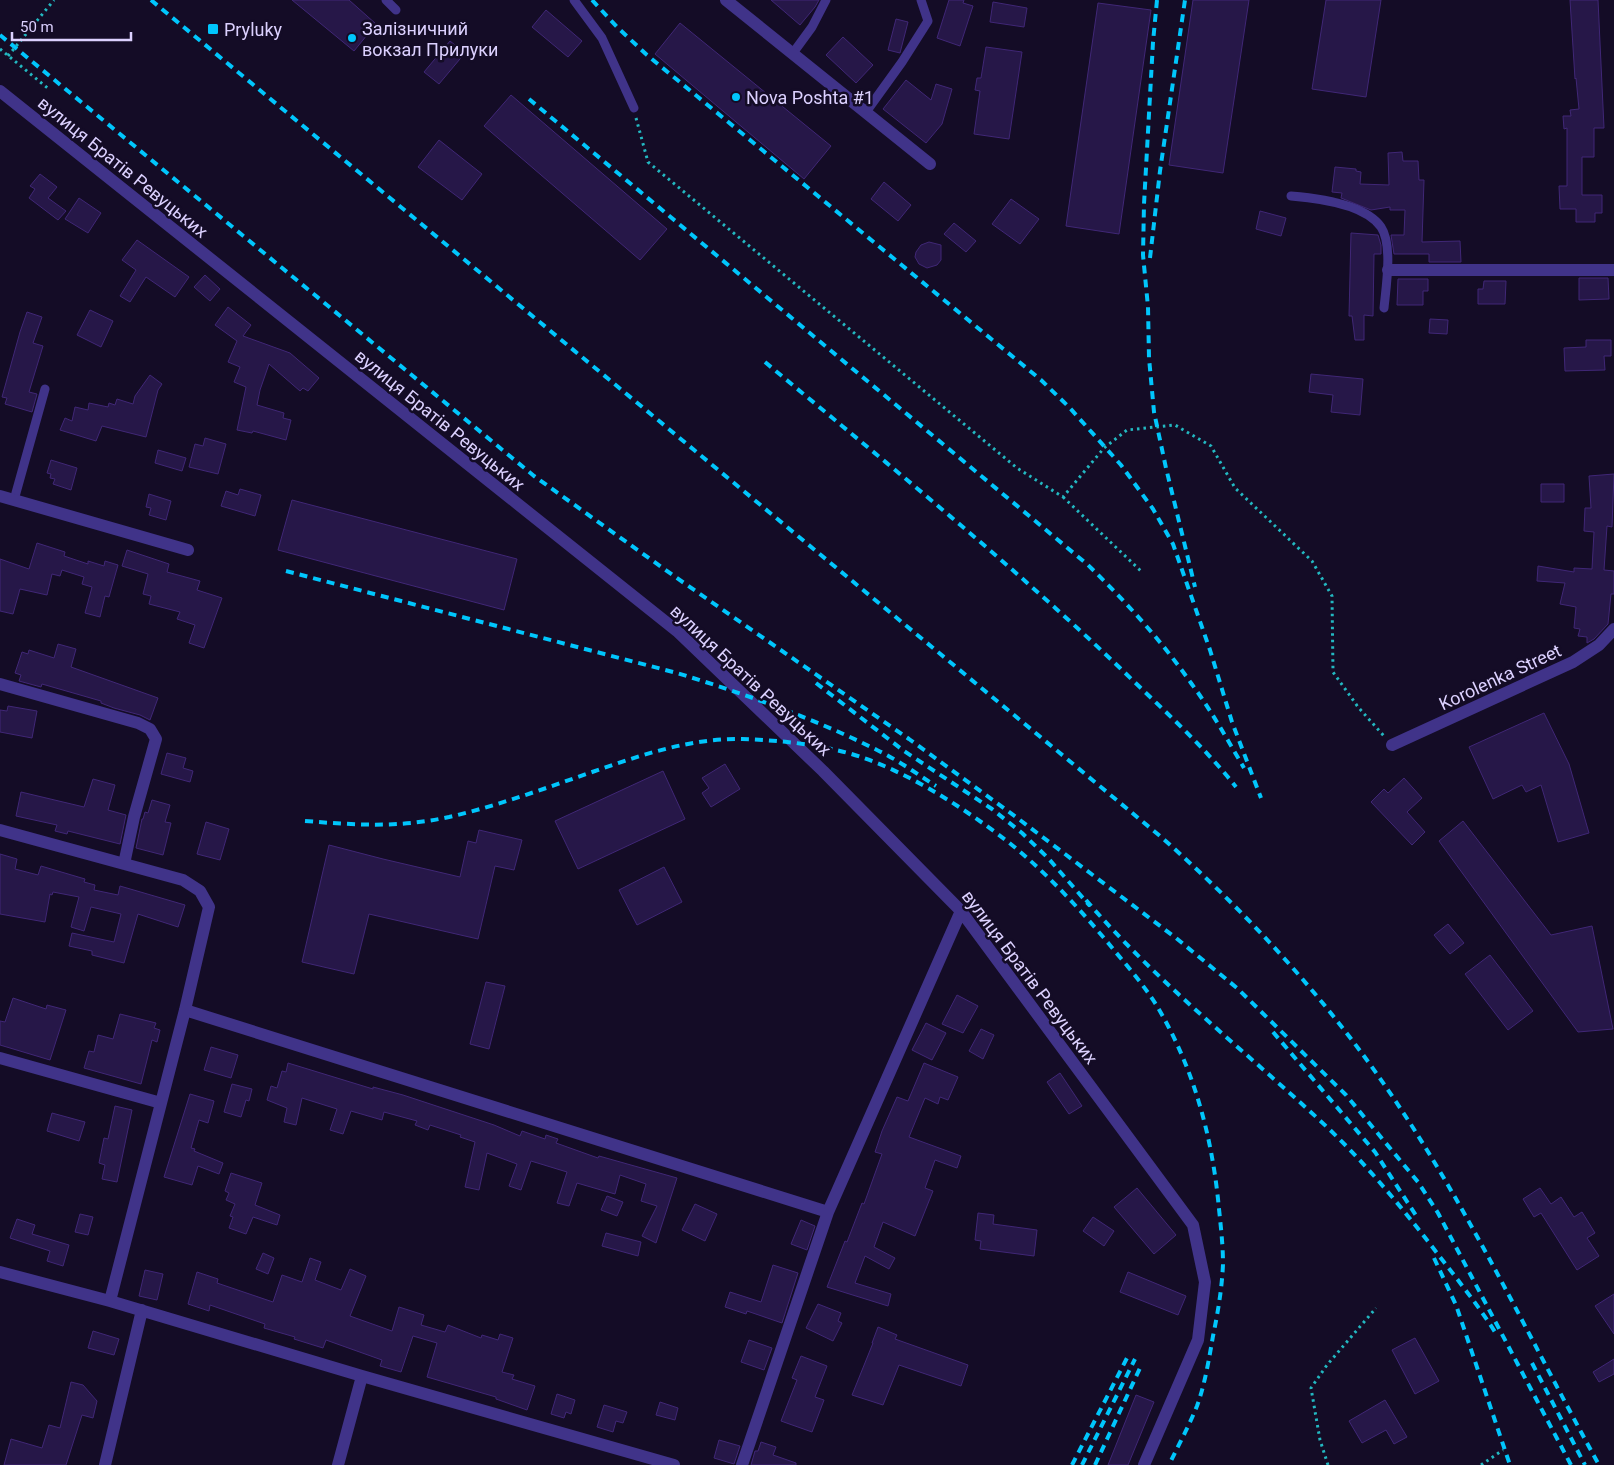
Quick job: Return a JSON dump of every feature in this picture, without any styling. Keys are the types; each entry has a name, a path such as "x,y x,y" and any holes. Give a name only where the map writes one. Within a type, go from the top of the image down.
{"street":[{"path":"726,0 930,164"},
{"name":"вулиця Братів Ревуцьких","path":"0,91 677,631 823,772 961,911 1193,1225 1205,1282 1198,1340 1144,1465"},
{"path":"1388,270 1614,270"},
{"path":"0,496 188,550"},
{"name":"Korolenka Street","path":"1392,745 1573,662 1600,645 1614,629"},
{"path":"0,684 138,723 150,729 156,739 134,818 124,864"},
{"path":"0,830 183,880 200,891 209,906 185,1010 110,1301"},
{"path":"742,1465 828,1212 961,911"},
{"path":"185,1010 828,1212"},
{"path":"0,1058 161,1103"},
{"path":"0,1272 142,1310 362,1376 674,1465"},
{"path":"105,1465 142,1310"},
{"path":"338,1465 362,1376"}],"lane":[{"path":"386,0 396,10"},
{"path":"574,0 602,38 634,108"},
{"path":"793,53 812,27 826,0"},
{"path":"866,112 902,62 928,21 921,0"},
{"path":"1291,196 1312,198 1345,206 1370,216 1381,228 1386,246 1388,270 1384,308"},
{"path":"14,500 45,389"}],"path":[{"path":"8,56 54,0"},
{"path":"0,49 50,90"},
{"path":"634,108 648,162 1018,468 1062,497 1143,573"},
{"path":"1062,497 1104,448 1127,430 1175,425 1211,446 1235,488 1312,561 1332,596 1334,672 1358,707 1392,745"},
{"path":"1328,1465 1320,1440 1311,1388 1327,1365 1376,1308"},
{"path":"1481,1465 1502,1450"}],"building":[{"name":"Залізничний вокзал Прилуки","path":"292,0 349,0 376,24 354,51"},
{"path":"771,0 819,0 800,25"},
{"path":"949,0 964,0 963,3 973,6 960,46 937,38"},
{"path":"1193,0 1249,0 1223,173 1169,165"},
{"path":"1326,0 1381,0 1366,97 1312,89"},
{"path":"1570,0 1598,0 1604,128 1594,128 1594,157 1582,157 1582,195 1602,195 1602,213 1595,213 1595,222 1576,222 1576,209 1560,209 1559,186 1567,186 1567,128 1564,129 1563,116 1571,116 1570,110 1579,109 1575,79"},
{"path":"993,2 1027,8 1024,27 990,22"},
{"path":"1098,3 1151,10 1119,234 1066,226"},
{"path":"546,10 582,41 568,57 532,27"},
{"path":"896,19 908,22 900,53 888,50"},
{"path":"680,23 831,146 804,179 655,54"},
{"path":"843,37 873,65 856,83 826,55"},
{"path":"450,41 465,53 439,84 424,72"},
{"path":"986,47 1022,52 1009,139 974,134 980,91 975,90 977,78 981,78"},
{"path":"906,80 931,100 936,84 952,89 942,124 926,143 883,109"},
{"path":"511,95 667,229 640,260 484,126"},
{"path":"439,140 482,174 462,200 418,167"},
{"path":"1402,152 1403,161 1418,161 1419,180 1424,180 1422,242 1460,241 1461,262 1429,262 1429,254 1394,254 1391,235 1404,235 1405,210 1390,210 1390,207 1371,210 1341,198 1342,193 1332,192 1335,167 1356,169 1356,171 1361,172 1360,184 1389,185 1388,153"},
{"path":"40,174 57,187 48,198 66,211 58,220 29,198 35,189 30,186"},
{"path":"884,182 911,205 898,221 871,199"},
{"path":"79,198 101,213 88,233 65,219"},
{"path":"1011,199 1039,219 1020,244 992,224"},
{"path":"1260,211 1286,218 1281,236 1256,229"},
{"path":"954,223 976,241 966,252 944,234"},
{"path":"1351,233 1378,235 1381,245 1381,254 1374,254 1373,316 1364,315 1364,340 1355,340 1352,316 1349,316"},
{"path":"137,240 189,277 175,297 146,277 130,302 120,296 136,270 122,260"},
{"path":"929,242 941,245 941,260 937,265 927,268 919,264 915,257 921,245"},
{"path":"205,275 220,289 210,301 194,287"},
{"path":"1579,278 1608,278 1609,299 1579,300"},
{"path":"1398,279 1428,279 1428,291 1423,291 1423,305 1397,305"},
{"path":"1484,281 1506,281 1505,304 1478,304 1478,289 1483,289"},
{"path":"228,307 251,325 243,336 290,353 319,378 308,391 303,388 300,391 269,364 257,405 284,413 283,418 291,420 286,440 253,431 252,433 237,430 246,387 234,382 240,367 228,362 237,341 215,325"},
{"path":"90,310 113,321 101,347 77,335"},
{"path":"27,312 42,317 33,343 43,346 29,392 37,394 32,412 5,404 7,398 2,397"},
{"path":"1430,319 1448,320 1447,334 1429,333"},
{"path":"1586,340 1611,340 1611,356 1604,356 1605,370 1565,371 1564,348 1586,347"},
{"path":"1311,374 1363,379 1360,415 1331,412 1333,395 1309,392"},
{"path":"150,375 162,384 158,390 146,437 102,426 96,441 60,430 65,418 72,421 75,407 88,410 89,403 108,407 109,403 115,405 117,399 133,404 135,396"},
{"path":"205,438 226,444 218,474 189,467 195,444 203,446"},
{"path":"158,450 186,458 182,471 155,463"},
{"path":"51,460 77,468 71,490 53,484 55,479 50,478 51,474 47,473"},
{"path":"1614,474 1612,527 1607,526 1604,570 1614,571 1614,594 1611,594 1608,624 1594,639 1587,643 1587,637 1578,636 1580,629 1574,628 1576,607 1560,604 1565,583 1537,581 1538,566 1574,572 1574,568 1592,569 1594,532 1584,531 1585,508 1591,508 1589,476"},
{"path":"1541,484 1564,484 1564,502 1541,502"},
{"path":"240,489 261,495 255,516 221,506 226,491 238,495"},
{"path":"149,494 171,501 166,520 149,515 151,508 146,507"},
{"path":"292,500 517,559 504,610 278,550"},
{"path":"37,543 65,552 64,556 88,564 88,561 104,566 105,561 118,565 109,597 105,596 100,617 85,613 92,587 82,584 84,577 62,570 60,576 52,574 47,595 20,589 13,614 0,611 0,559 29,569"},
{"path":"127,550 169,564 167,572 200,581 197,590 222,598 204,648 189,643 195,625 177,619 180,612 149,604 151,596 143,594 148,574 122,566"},
{"path":"58,644 76,649 71,667 158,698 150,720 101,703 101,701 42,684 41,687 19,681 21,675 15,673 22,652 28,654 29,650 54,658"},
{"path":"8,706 37,711 32,738 0,732 0,710 7,711"},
{"path":"1544,713 1569,764 1589,833 1558,842 1541,785 1526,792 1522,785 1493,799 1469,747"},
{"path":"167,753 186,758 183,768 193,771 190,782 161,774"},
{"path":"725,764 740,789 711,807 702,793 709,788 702,778"},
{"path":"663,771 685,819 578,869 555,821"},
{"path":"1404,778 1422,798 1407,812 1425,832 1412,845 1371,802 1384,789 1388,793"},
{"path":"93,779 115,785 108,810 126,815 120,844 68,831 67,834 55,831 57,825 16,816 21,792 84,807"},
{"path":"152,800 170,805 165,822 171,823 163,855 136,848 142,819 145,812 148,813"},
{"path":"1463,821 1551,935 1592,926 1613,1029 1578,1032 1439,841"},
{"path":"206,822 229,829 220,860 197,854"},
{"path":"479,830 522,840 514,870 495,866 478,939 369,914 354,974 302,962 329,845 460,877 468,841 476,843"},
{"path":"0,854 17,859 15,869 38,875 41,866 85,879 84,882 95,885 94,890 118,895 120,886 185,905 178,927 138,914 124,963 92,955 92,951 69,946 72,933 114,942 121,914 91,907 84,931 71,927 79,897 53,892 52,895 50,894 45,922 0,914"},
{"path":"664,867 682,902 637,925 619,890"},
{"path":"1448,924 1464,943 1450,954 1434,935"},
{"path":"1490,955 1533,1011 1508,1030 1465,974"},
{"path":"486,982 505,986 489,1049 470,1044"},
{"path":"957,995 978,1006 963,1033 942,1024"},
{"path":"13,998 46,1009 47,1005 66,1010 50,1060 0,1045 0,1021 5,1022"},
{"path":"120,1014 156,1023 154,1028 160,1030 157,1042 152,1040 141,1084 84,1068 89,1051 94,1052 98,1035 113,1039"},
{"path":"926,1023 946,1033 932,1060 912,1050"},
{"path":"981,1029 994,1035 983,1059 969,1051"},
{"path":"211,1047 238,1055 231,1078 204,1070"},
{"path":"288,1063 373,1089 373,1087 403,1095 494,1125 520,1136 522,1131 545,1139 546,1135 558,1139 556,1143 598,1158 599,1156 677,1178 656,1243 642,1236 657,1206 641,1201 646,1184 620,1175 615,1194 577,1183 569,1206 557,1203 567,1172 531,1161 521,1190 509,1186 517,1164 487,1153 479,1190 465,1187 475,1142 460,1137 461,1135 430,1125 428,1130 415,1125 417,1121 384,1112 382,1120 351,1111 343,1134 330,1130 337,1109 302,1098 296,1125 284,1122 287,1108 267,1100 271,1086 277,1088 282,1071 286,1072"},
{"path":"924,1063 958,1077 948,1100 940,1097 938,1104 925,1098 909,1137 961,1156 957,1168 935,1160 925,1188 933,1191 915,1236 883,1222 874,1247 895,1258 889,1269 865,1256 855,1283 891,1294 888,1306 827,1287 845,1241 847,1242 862,1203 864,1204 882,1154 875,1152 882,1131 897,1097 908,1101"},
{"path":"1060,1073 1082,1106 1069,1114 1047,1082"},
{"path":"232,1084 252,1089 249,1101 246,1100 241,1117 224,1112"},
{"path":"190,1094 214,1101 208,1123 199,1120 191,1148 223,1163 219,1174 198,1166 192,1185 164,1177"},
{"path":"115,1106 132,1110 117,1182 102,1179 105,1165 99,1163 104,1138 108,1139"},
{"path":"52,1113 85,1122 79,1141 47,1131"},
{"path":"231,1173 262,1183 255,1205 280,1215 277,1225 253,1217 246,1234 229,1228 233,1217 230,1216 235,1204 226,1200 229,1193 225,1191"},
{"path":"1137,1188 1176,1235 1154,1254 1114,1207"},
{"path":"1540,1188 1551,1204 1561,1197 1574,1217 1582,1212 1595,1233 1587,1238 1599,1256 1577,1270 1541,1213 1534,1217 1523,1199"},
{"path":"607,1196 623,1202 617,1216 601,1210"},
{"path":"695,1204 717,1214 705,1241 682,1230"},
{"path":"978,1213 994,1215 993,1224 1037,1230 1034,1256 980,1249 981,1241 975,1240"},
{"path":"80,1214 93,1217 88,1235 75,1232"},
{"path":"1093,1217 1114,1231 1104,1246 1083,1231"},
{"path":"17,1219 35,1225 32,1234 69,1245 63,1266 47,1261 50,1251 10,1238"},
{"path":"801,1220 815,1226 807,1250 791,1244"},
{"path":"606,1233 641,1242 638,1256 602,1246"},
{"path":"263,1253 274,1258 268,1274 256,1269"},
{"path":"310,1258 321,1262 315,1280 341,1290 350,1269 366,1276 350,1316 392,1331 399,1307 424,1315 421,1325 445,1332 448,1325 481,1338 482,1335 498,1340 500,1334 513,1338 502,1372 514,1375 512,1379 535,1386 527,1410 496,1399 496,1397 427,1377 437,1343 413,1336 401,1372 380,1366 382,1360 326,1340 323,1348 264,1328 265,1324 210,1305 209,1311 188,1304 197,1272 218,1279 217,1283 273,1302 282,1275 302,1282"},
{"path":"773,1265 798,1273 782,1323 747,1311 746,1314 725,1307 730,1292 761,1302"},
{"path":"145,1270 163,1274 157,1300 139,1296"},
{"path":"1128,1272 1186,1296 1178,1315 1120,1292"},
{"path":"1614,1294 1614,1334 1595,1306"},
{"path":"818,1304 841,1313 838,1321 842,1323 833,1341 806,1328"},
{"path":"878,1327 897,1335 895,1339 968,1365 961,1386 899,1365 883,1405 852,1395"},
{"path":"93,1331 119,1339 114,1355 88,1348"},
{"path":"1415,1338 1439,1381 1415,1394 1392,1350"},
{"path":"749,1340 772,1348 764,1370 741,1362"},
{"path":"801,1356 827,1366 815,1397 824,1400 812,1432 781,1421 797,1380 792,1378"},
{"path":"1614,1359 1614,1374 1599,1382 1593,1372"},
{"path":"71,1382 83,1385 97,1401 93,1418 82,1415 66,1465 4,1465 11,1439 42,1448 49,1425 60,1428"},
{"path":"557,1394 575,1400 571,1414 566,1412 564,1418 551,1414"},
{"path":"1136,1395 1154,1402 1128,1465 1108,1465"},
{"path":"1385,1400 1407,1437 1394,1444 1386,1430 1362,1443 1349,1421"},
{"path":"660,1402 678,1408 675,1420 656,1415"},
{"path":"604,1405 627,1412 623,1423 616,1421 613,1432 597,1427"},
{"path":"719,1440 740,1446 734,1464 714,1458"},
{"path":"761,1442 776,1447 773,1455 796,1463 796,1465 751,1465 755,1451 758,1451"}],"railway":[{"path":"151,0 1160,836 1252,924 1309,986 1336,1019 1386,1087 1416,1132 1471,1225 1599,1465"},
{"path":"592,0 647,55 1041,380 1069,407 1121,465 1153,509 1173,544 1210,650 1232,722 1261,798"},
{"path":"1157,0 1144,204 1143,255 1148,307 1149,358 1154,412 1195,587"},
{"path":"1150,258 1160,171 1185,0"},
{"path":"0,35 534,476 909,739 1176,938 1237,988 1346,1095 1418,1182 1438,1213 1571,1465"},
{"path":"529,99 1088,565 1142,621 1167,651 1212,714 1244,768"},
{"path":"765,362 1034,589 1180,726 1236,787"},
{"path":"286,571 677,673 728,689 804,717 853,738 892,758 936,786"},
{"path":"816,683 904,751 992,809 1022,833 1048,858 1090,906"},
{"path":"305,821 395,824 449,817 507,801 653,752 706,741 742,739 789,742 836,750 858,756 904,775 926,787 969,813 1007,841 1048,877 1073,903 1150,995 1173,1035 1183,1057 1206,1127 1218,1199 1223,1264 1222,1282 1217,1318 1202,1389 1194,1413 1169,1465"},
{"path":"1086,900 1114,931 1173,989 1328,1128 1357,1157 1385,1188 1424,1237 1495,1332"},
{"path":"1273,1032 1375,1152 1417,1217"},
{"path":"1434,1258 1456,1305 1510,1465"},
{"path":"1072,1465 1127,1358"},
{"path":"1082,1465 1135,1359"},
{"path":"1532,1363 1585,1465"},
{"path":"1095,1465 1140,1368"}],"place":[{"name":"Pryluky","path":"213,29"},
{"name":"Залізничний вокзал Прилуки","path":"352,38"},
{"name":"Nova Poshta #1","path":"736,97"}]}
